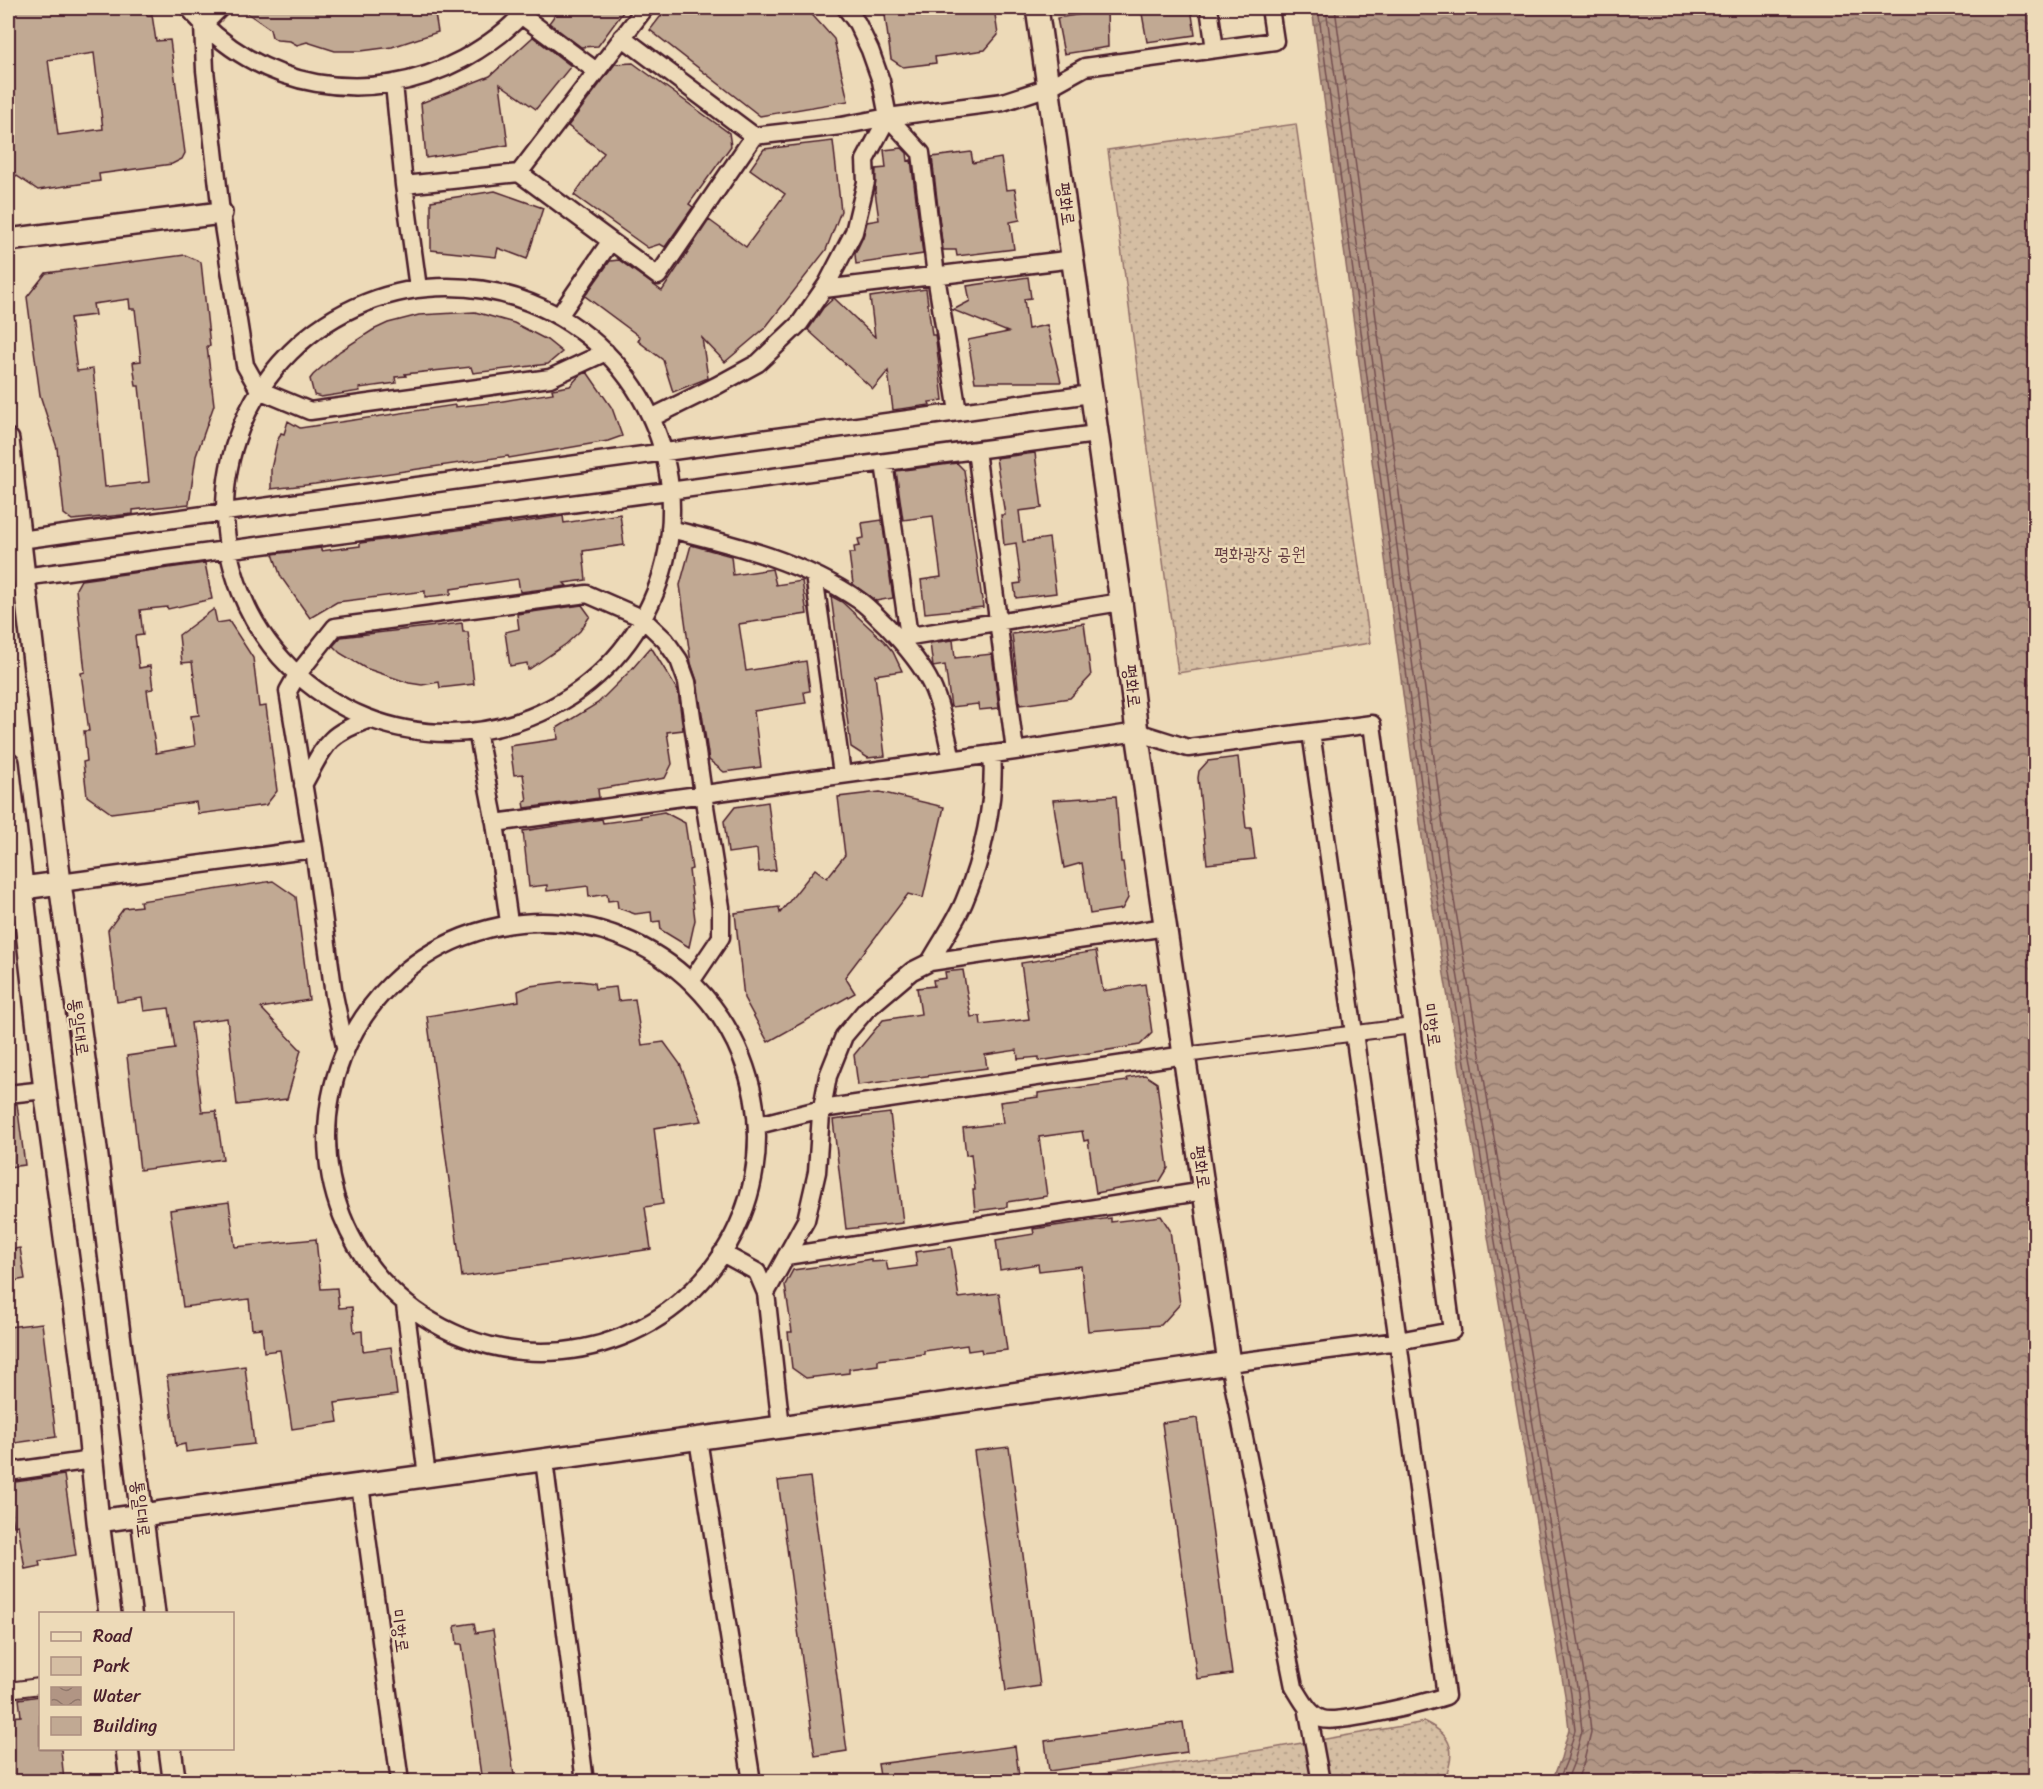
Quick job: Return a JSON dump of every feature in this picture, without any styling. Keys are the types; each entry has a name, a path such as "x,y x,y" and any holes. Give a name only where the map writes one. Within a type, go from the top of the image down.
{"street":[{"path":"189,8 203,25 226,45 253,61 286,75 321,84 348,86 394,84 441,71 484,48 524,11 596,71"},
{"path":"220,8 203,25 205,70 221,213 245,364 259,390 310,411 550,378 606,352"},
{"path":"519,173 645,8"},
{"path":"846,8 870,50 881,81 888,117 921,153 936,276 958,412"},
{"name":"평화로","path":"1037,8 1074,259 1137,732 1229,1363"},
{"path":"1209,8 1215,49"},
{"path":"622,37 754,136 841,126 888,117 1003,102 1049,87 1085,67 1275,41 1270,8"},
{"path":"394,84 404,185 418,288"},
{"path":"651,418 758,363 800,323 824,289 854,231 866,182 865,160 888,117"},
{"path":"404,185 519,173 658,276 754,136"},
{"path":"8,240 221,213"},
{"path":"559,316 610,242"},
{"path":"824,289 1074,259"},
{"path":"464,287 498,292 531,303 559,316 606,352 639,394 651,418 663,452 670,491 668,548 654,594 642,618 623,647 600,673 573,694 543,712 510,724 477,731 444,733 412,730 370,719 322,695 297,675 265,638 247,606 234,572 229,550 225,512 228,474 238,436 259,390 291,352 339,316 377,296 418,288 464,287"},
{"path":"20,540 1091,394"},
{"path":"23,577 1096,434"},
{"name":"통일대로","path":"8,441 60,883 94,1133 154,1612"},
{"path":"976,450 1015,751"},
{"path":"884,462 903,637"},
{"path":"670,529 769,556 830,582 862,603 903,637 931,684 952,759"},
{"path":"814,575 842,774"},
{"path":"345,1047 334,995 314,849 288,691 297,675 335,627 588,594 642,618 665,640 679,660 687,682 721,907 721,937 692,980"},
{"path":"903,637 1121,602"},
{"path":"303,785 328,741 340,731 370,719"},
{"name":"미항로","path":"1311,732 1372,724 1452,1331 1398,1341"},
{"path":"477,731 495,823 509,922"},
{"path":"495,823 1137,732 1188,748 1311,732 1446,1696 1424,1703 1340,1719 1321,1719 1307,1707 1294,1688 1229,1363"},
{"path":"930,962 964,903 977,866 986,831 993,769 992,754"},
{"path":"8,763 15,889 82,1363 110,1612"},
{"path":"15,889 314,849"},
{"path":"556,921 606,930 652,950 692,980 726,1022 749,1072 758,1125 757,1161 750,1196 738,1229 722,1253 674,1309 615,1341 549,1354 483,1346 422,1318 405,1305 367,1265 341,1217 329,1174 326,1141 330,1097 345,1047 370,1007 408,968 454,940 509,922 556,921"},
{"path":"765,1293 806,1220 817,1172 822,1109 828,1076 844,1036 866,1010 912,971 930,962 1166,927"},
{"path":"758,1125 822,1109 1185,1055 1412,1026"},
{"path":"8,1094 45,1090"},
{"path":"786,1256 1205,1191"},
{"path":"722,1253 757,1272 765,1293 781,1427"},
{"path":"405,1305 427,1476"},
{"path":"98,1521 1398,1341"},
{"path":"698,1439 752,1782"},
{"path":"8,1472 92,1460"},
{"path":"544,1460 585,1782"},
{"name":"미항로","path":"360,1485 400,1782"},
{"path":"8,1690 39,1686"},
{"path":"1307,1707 1321,1782"},
{"path":"127,1750 131,1782"},
{"path":"170,1750 174,1778 172,1782"}],"green space":[{"name":"평화광장 공원","path":"1296,124 1370,643 1178,673 1108,150"},
{"path":"1425,1722 1442,1733 1450,1746 1450,1762 1444,1781 1051,1782 1267,1749"}],"water":[{"path":"1312,8 2035,8 2035,1781 1552,1781 1569,1729 1565,1695 1426,867"}],"building":[{"path":"8,8 146,8 147,16 152,15 156,41 170,40 185,153 182,159 172,164 99,174 100,181 38,190 11,172 8,144","holes":["94,53 103,129 58,135 48,60"]},
{"path":"240,8 434,8 438,32 392,47 361,51 335,51 307,42 297,45 290,41 277,40 272,37 270,29"},
{"path":"560,8 626,8 598,46 581,47 549,23"},
{"path":"667,8 806,8 834,39 848,101 760,116 650,30"},
{"path":"884,8 994,8 998,35 985,50 935,57 936,63 903,67 891,59"},
{"path":"1141,8 1191,8 1195,35 1147,42"},
{"path":"1107,10 1108,47 1064,54 1057,18"},
{"path":"533,37 571,66 536,109 500,84 508,145 426,158 421,103 490,76"},
{"path":"633,63 729,133 731,146 689,204 693,207 665,247 660,244 648,248 574,195 604,153 568,126 615,64"},
{"path":"833,141 841,211 826,250 765,328 725,362 702,338 708,378 673,392 663,360 638,341 640,337 585,296 610,261 619,260 662,291 709,220 746,247 785,194 750,169 764,149"},
{"path":"902,148 907,153 908,161 911,160 923,254 856,264 855,254 867,222 879,220 875,191 876,169 886,168 884,150"},
{"path":"971,152 973,163 1001,158 1006,190 1015,189 1020,220 1010,222 1014,249 957,256 956,250 943,250 932,157"},
{"path":"495,191 543,208 527,259 498,248 496,257 431,250 431,201"},
{"path":"185,255 201,262 214,405 196,456 189,504 133,510 133,514 72,520 64,514 57,448 40,395 27,297 46,273","holes":["129,299 130,309 135,309 141,361 133,362 136,386 139,386 149,482 105,487 93,369 77,371 70,318 95,315 93,304"]},
{"path":"1028,277 1031,298 1024,299 1028,329 1047,325 1061,382 975,382 968,340 1008,332 953,310 970,301 967,286"},
{"path":"926,289 932,335 935,335 936,340 943,400 929,402 930,405 893,410 888,371 873,389 808,330 823,308 834,298 875,337 870,297"},
{"path":"475,312 514,323 547,340 562,352 548,364 473,373 471,367 405,374 406,376 395,377 396,383 359,388 360,391 321,397 314,395 310,379 313,375 340,351 373,330 388,323 419,315"},
{"path":"587,372 612,408 622,436 608,441 509,458 508,456 271,489 271,469 277,442 281,433 284,434 288,421 300,428 553,393 552,389 570,386 579,376"},
{"path":"1035,453 1042,508 1019,511 1023,542 1049,538 1056,593 1016,598 1014,584 1021,583 1016,543 1004,545 1001,515 1005,515 996,458"},
{"path":"957,463 964,470 983,607 925,613 921,580 941,577 933,516 903,520 896,471"},
{"path":"620,514 624,545 583,551 586,580 564,583 567,586 520,592 518,579 451,589 451,594 425,597 425,591 337,602 310,618 281,577 273,554 360,546 360,543 563,516 564,523"},
{"path":"882,520 893,598 876,601 853,584 849,553 855,553 854,547 860,546 858,539 864,538 862,523"},
{"path":"691,545 731,556 733,575 772,569 776,585 802,581 807,614 739,624 746,671 806,661 810,691 804,692 806,703 754,711 761,767 724,772 709,760 697,681 691,663 680,585"},
{"path":"205,563 212,599 168,609 167,607 140,610 143,635 135,636 139,668 150,666 153,689 147,690 156,753 195,746 191,716 199,715 192,662 182,663 179,635 214,609 217,623 229,621 253,658 259,707 266,706 277,791 266,805 198,814 196,802 111,813 87,796 83,762 87,761 84,731 89,731 81,673 85,672 76,589 81,580"},
{"path":"831,596 842,602 884,641 893,652 902,671 875,675 885,756 868,758 851,747"},
{"path":"582,605 590,616 580,631 566,644 528,670 527,663 510,666 505,632 519,629 517,614"},
{"path":"462,623 463,632 468,632 474,684 440,688 439,682 422,685 409,683 365,668 340,653 333,646 341,637"},
{"path":"1084,623 1091,676 1070,698 1020,705 1012,634"},
{"path":"953,640 955,658 992,654 999,708 979,710 978,704 951,707 945,665 933,667 930,643"},
{"path":"651,647 678,691 683,730 667,732 672,764 665,778 598,789 599,798 525,808 524,802 527,801 523,774 514,775 510,746 558,739 557,728 598,703"},
{"path":"1238,757 1246,828 1251,828 1255,859 1207,864 1199,771 1208,761"},
{"path":"880,792 944,807 923,898 908,894 845,977 855,993 768,1042 744,998 735,913 779,907 780,913 815,869 827,878 845,855 838,797"},
{"path":"1116,796 1121,862 1123,862 1128,898 1122,909 1090,914 1082,863 1064,868 1053,800"},
{"path":"768,802 776,870 759,872 757,849 728,853 724,821 735,807"},
{"path":"664,812 685,823 692,869 689,870 695,920 689,947 661,930 660,921 652,922 651,912 635,914 618,908 617,900 608,901 607,894 589,897 588,886 547,891 547,885 529,887 523,831 602,819 603,823 641,818 640,816"},
{"path":"273,881 296,897 309,1000 261,1008 301,1050 287,1099 237,1105 227,1018 191,1023 202,1112 216,1111 223,1159 140,1170 127,1056 175,1049 169,1008 144,1011 142,998 117,1002 108,930 124,908 141,906 140,901"},
{"path":"1096,951 1103,991 1145,984 1152,1033 1140,1045 1039,1061 1039,1057 1018,1059 1017,1050 985,1055 987,1068 858,1085 854,1055 883,1020 921,1014 917,988 934,986 933,980 946,978 945,972 963,970 971,1017 980,1016 981,1025 1029,1019 1021,963"},
{"path":"580,981 594,983 595,989 616,987 618,1001 635,999 642,1045 664,1042 680,1064 702,1121 654,1128 663,1204 645,1207 651,1249 462,1277 427,1016 519,1001 518,991 530,986"},
{"path":"1145,1075 1157,1083 1168,1168 1160,1181 1096,1193 1088,1140 1084,1141 1082,1131 1039,1137 1047,1196 1007,1202 1007,1207 975,1211 971,1154 966,1155 963,1128 1003,1123 1000,1102 1038,1097 1038,1093 1128,1081 1127,1078"},
{"path":"8,1104 17,1104 25,1165 8,1167"},
{"path":"890,1113 903,1223 846,1229 833,1120"},
{"path":"229,1202 235,1247 316,1239 321,1289 337,1288 339,1308 352,1307 354,1332 362,1331 363,1351 391,1347 397,1395 335,1403 338,1422 292,1429 280,1350 264,1352 262,1328 252,1329 249,1299 183,1307 170,1210"},
{"path":"1161,1216 1170,1230 1180,1304 1161,1325 1088,1331 1081,1266 1039,1271 1038,1264 1000,1270 996,1240 1034,1234 1033,1229 1111,1218 1111,1222"},
{"path":"951,1247 959,1298 999,1293 1007,1350 982,1353 981,1349 968,1351 967,1345 878,1360 878,1365 849,1369 849,1373 806,1378 792,1368 788,1332 792,1332 785,1285 793,1270 871,1259 871,1262 886,1261 888,1270 917,1266 915,1252"},
{"path":"20,1248 25,1279 8,1282 8,1250"},
{"path":"42,1323 56,1437 8,1444 8,1327"},
{"path":"245,1366 254,1444 186,1452 185,1444 176,1446 167,1376"},
{"path":"1197,1418 1232,1674 1197,1679 1162,1423"},
{"path":"1009,1447 1040,1686 1006,1691 974,1451"},
{"path":"64,1475 76,1555 39,1561 40,1566 25,1569 18,1525 14,1526 8,1483"},
{"path":"810,1477 847,1751 815,1756 778,1481"},
{"path":"474,1623 476,1633 493,1630 515,1782 482,1782 462,1644 457,1644 455,1626"},
{"path":"39,1696 39,1750 61,1750 64,1782 29,1782 29,1779 8,1782 8,1717 21,1716 19,1699"},
{"path":"1183,1722 1187,1752 1049,1771 1045,1741"},
{"path":"1015,1746 1019,1776 981,1782 881,1782 878,1764"}]}
